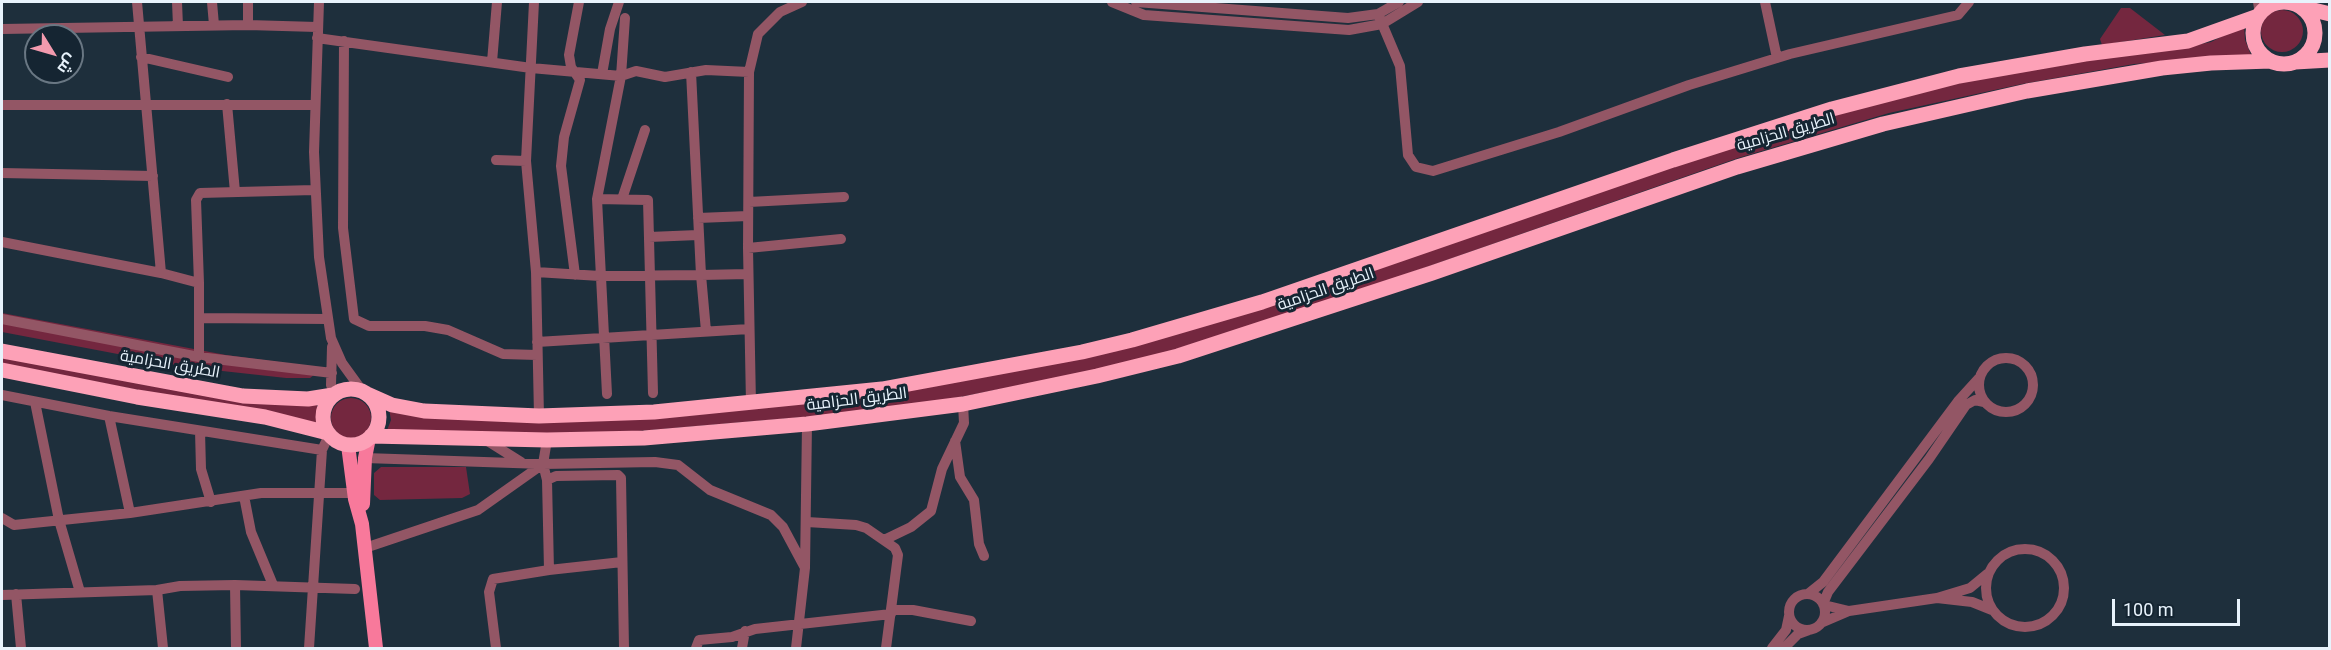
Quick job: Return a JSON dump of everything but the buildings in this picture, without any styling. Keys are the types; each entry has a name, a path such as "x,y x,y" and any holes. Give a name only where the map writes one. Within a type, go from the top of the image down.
{"highway":[{"name":"الطريق الحزامية","path":"2,351 243,396 308,399 334,395 351,389 364,392 392,405 416,410 539,416 654,412 882,389 1132,340 1292,292 1673,160 1832,109 1969,74 2085,54 2188,41 2274,3 2299,5 2330,14"},
{"path":"2292,62 2308,51 2315,32 2308,14 2299,5"},
{"path":"2258,10 2253,33 2254,41 2264,56 2271,61"},
{"name":"الطريق الحزامية","path":"348,445 356,445 370,437 547,440 644,438 807,424 963,404 1097,376 1178,356 1432,273 1737,166 1883,124 2027,91 2162,68 2205,63 2330,60"},
{"path":"2,370 137,397 266,417 328,434 348,445"},
{"path":"364,392 376,405 378,413 376,429 370,437"},
{"path":"328,434 323,417 327,402 334,395"}],"main road":[{"path":"362,524 365,458 370,437"},
{"path":"348,445 354,493 362,524 376,648"}],"street":[{"path":"137,2 161,273"},
{"path":"177,2 178,26"},
{"path":"212,2 214,25"},
{"path":"248,2 248,25"},
{"path":"319,2 314,105 314,190 327,319 331,338 331,385 334,395"},
{"path":"492,62 497,2"},
{"path":"534,2 526,161 536,272 539,416"},
{"path":"575,274 561,166 564,137 579,80 569,55 579,2"},
{"path":"602,74 610,29 619,2"},
{"path":"751,404 748,274 749,72 758,34 783,5 802,2"},
{"path":"1112,2 1137,13 1156,16 1349,30 1418,2"},
{"path":"1136,2 1380,19 1399,2"},
{"path":"1765,2 1777,58"},
{"path":"1380,19 1400,66 1408,155 1423,171 1433,171 1559,132 1689,85 1777,58 1958,15 1969,2"},
{"path":"607,394 602,338 597,199 621,76 625,18"},
{"path":"2,30 248,25 317,33 344,41 531,68 621,76 636,71 665,76 691,72 749,72"},
{"path":"344,41 343,228 354,319 369,326 425,326 448,330 503,354 537,355"},
{"path":"141,57 228,77"},
{"path":"691,72 706,331"},
{"path":"227,104 234,192"},
{"path":"2,105 314,105"},
{"path":"622,199 645,130"},
{"path":"496,160 526,161"},
{"path":"2,173 153,176"},
{"path":"199,357 201,318 197,197 203,192 314,190"},
{"path":"749,202 844,197"},
{"path":"597,199 648,200 653,393"},
{"path":"698,218 748,216"},
{"path":"649,237 699,235"},
{"path":"748,248 841,239"},
{"path":"2,242 161,273 199,283"},
{"path":"536,272 600,276 748,274"},
{"path":"201,318 327,319"},
{"path":"2,319 199,357 332,374"},
{"path":"537,342 749,328"},
{"path":"331,338 342,363 364,392"},
{"path":"1808,594 1823,582 1990,362 2004,357 2020,361 2032,377 2031,395 2020,409 2010,412 1999,412 1984,402 1975,400 1966,405 1929,459 1828,592 1821,623"},
{"path":"1979,378 1978,388 1984,402"},
{"path":"2,395 109,416 322,450"},
{"path":"35,402 59,520 80,592"},
{"path":"884,540 911,527 931,511 942,469 964,423 963,404"},
{"path":"109,416 130,513"},
{"path":"796,648 805,568 807,424"},
{"path":"200,431 201,469 211,502"},
{"path":"309,648 318,491 322,450 328,434"},
{"path":"483,439 521,462"},
{"path":"547,440 543,464 547,480 549,570"},
{"path":"955,441 960,477 974,500 979,544 984,556"},
{"path":"365,458 543,464 655,462 678,465 710,489 771,515 783,527 805,568"},
{"path":"365,548 478,510 543,464"},
{"path":"547,480 556,476 620,476 624,648"},
{"path":"2,518 15,525 130,513 280,492 354,493"},
{"path":"244,496 251,532 273,585"},
{"path":"807,522 856,525 895,548 898,555 886,648"},
{"path":"1784,648 1798,634 1849,611 1937,598 1970,588 1988,574 2001,556 2015,549 2030,548 2052,558 2061,571 2064,586 2057,610 2040,624 2025,627 2010,624 1992,610 1972,602 1937,598"},
{"path":"496,648 489,592 493,579 622,562"},
{"path":"1988,574 1985,589 1992,610"},
{"path":"2,595 235,585 355,589"},
{"path":"235,585 236,648"},
{"path":"157,590 163,648"},
{"path":"16,594 21,648"},
{"path":"1772,648 1786,630 1792,601 1800,595 1815,595 1824,604 1849,611"},
{"path":"696,648 699,640 732,637 745,631 891,612 913,610 970,621"},
{"path":"1789,616 1794,625 1809,630"},
{"path":"742,648 745,631"}],"shaded area":[{"path":"2121,8 2130,8 2165,35 2102,45 2100,39"},
{"path":"2282,10 2290,11 2297,16 2302,23 2302,39 2297,46 2290,51 2282,52 2274,51 2267,46 2262,39 2261,31 2262,23 2267,16 2274,11"},
{"path":"2244,25 2245,40 2251,55 2134,64 2022,84 1889,113 1738,158 1301,311 1127,364 899,409 615,433 386,433 391,420 389,409 659,416 1111,349 1697,156 1894,96 2072,60 2211,42"},
{"path":"2,313 226,355 323,368 310,378 286,378 186,367 2,332"},
{"path":"2,357 317,403 317,424 2,364"},
{"path":"351,398 365,404 371,418 365,432 351,438 337,432 331,418 337,404"},
{"path":"381,467 466,467 470,494 462,498 380,500 374,495 374,473"}]}
